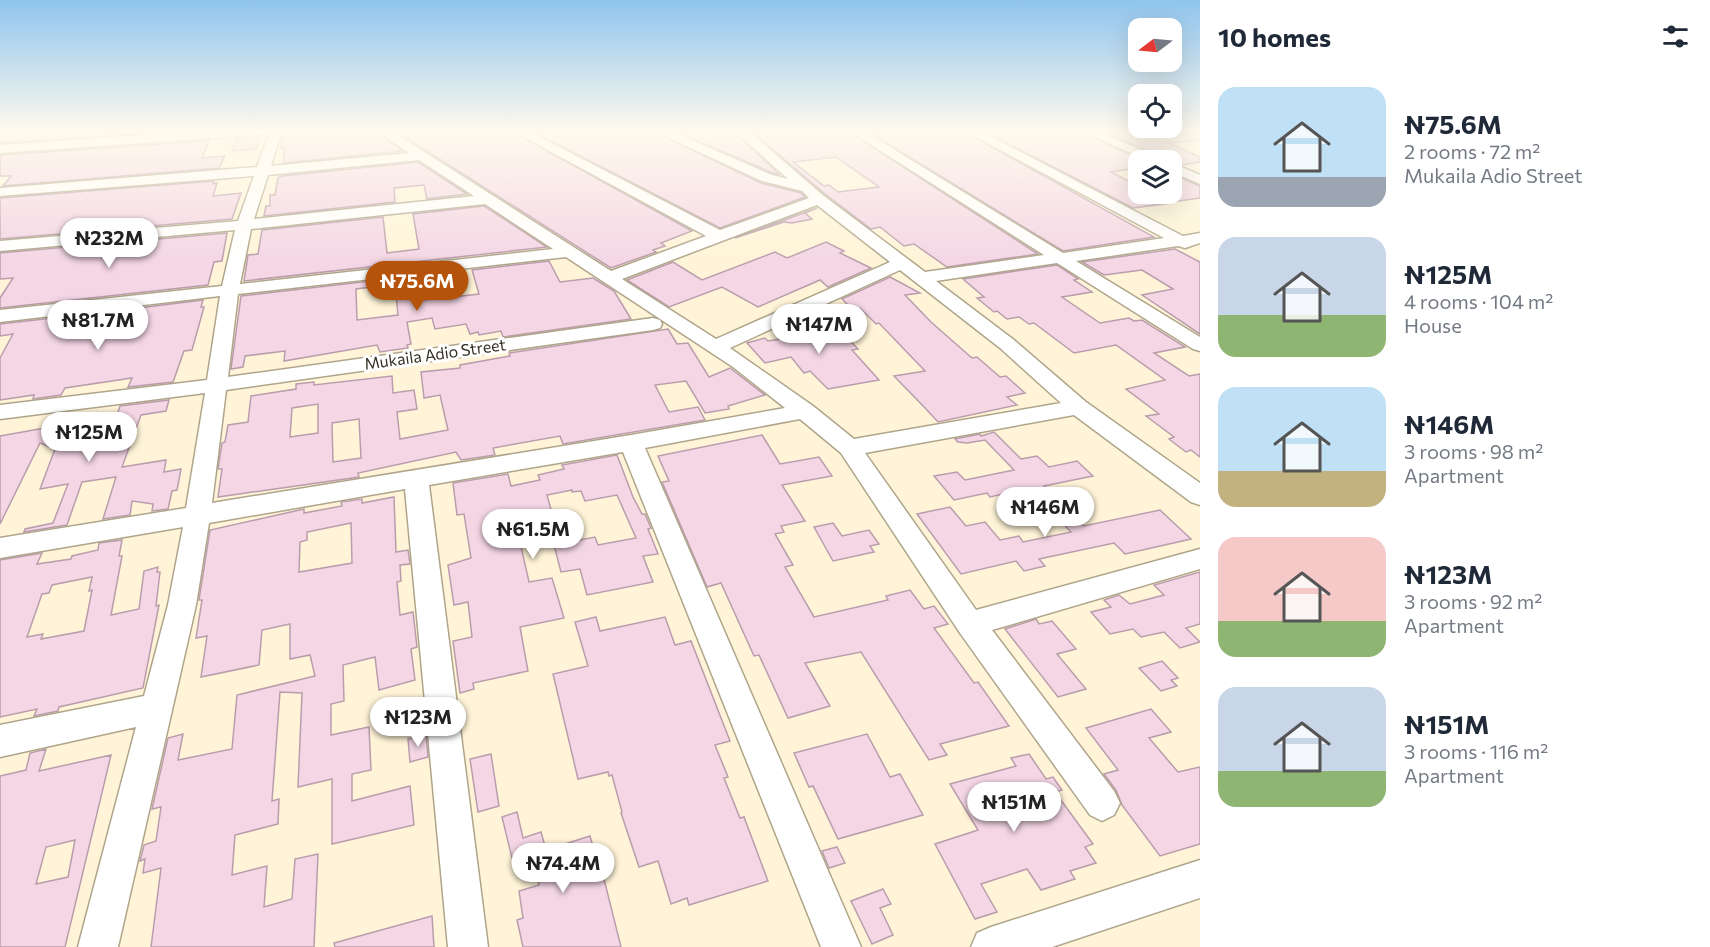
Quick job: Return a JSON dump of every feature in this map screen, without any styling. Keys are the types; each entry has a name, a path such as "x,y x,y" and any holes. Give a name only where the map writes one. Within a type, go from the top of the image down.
{"street":[{"path":"0,192 223,174"},
{"path":"98,947 182,605 198,514 230,291 244,225 262,174"},
{"path":"449,174 715,347 805,411 849,448 970,624 1102,803"},
{"path":"601,174 719,236"},
{"path":"759,174 814,193"},
{"path":"792,174 920,278 1007,344 1078,407 1200,496"},
{"path":"925,174 1200,345"},
{"path":"1054,174 1200,251"},
{"path":"608,278 719,236 814,193"},
{"path":"0,246 244,225 488,199"},
{"path":"920,278 1200,238"},
{"path":"0,316 567,252"},
{"path":"715,347 901,263"},
{"name":"Mukaila Adio Street","path":"0,412 216,385 653,324"},
{"path":"849,448 1078,407"},
{"path":"0,548 416,480 805,411"},
{"path":"631,443 840,947"},
{"path":"416,480 468,947"},
{"path":"970,624 1200,559"},
{"path":"0,741 156,708"},
{"path":"991,947 1200,879"}],"building":[{"path":"0,174 145,174 3,186 11,176"},
{"path":"437,174 467,194 427,199 424,185 394,188 395,202 264,216 266,206 270,206 270,195 275,195 278,178 282,176"},
{"path":"463,174 589,174 692,231 661,243 665,246 653,250 656,252 611,268"},
{"path":"616,174 743,174 761,183 801,193 805,197 720,228"},
{"path":"802,174 809,174 824,186 829,185 838,192 879,187 861,174 914,174 1038,254 947,267 914,244 904,246 880,227 871,229"},
{"path":"937,174 1041,174 1154,237 1063,251"},
{"path":"1068,174 1115,174 1128,181 1128,204 1163,204 1133,208"},
{"path":"1182,178 1200,186 1200,198 1182,201"},
{"path":"214,181 213,184 217,183 213,196 241,193 232,219 0,239 0,198"},
{"path":"484,206 547,247 244,281 248,255 258,254 262,230 383,217 387,253 419,249 413,214"},
{"path":"817,208 805,213 812,219 792,223 784,222 735,238"},
{"path":"227,233 222,261 214,262 208,285 0,308 0,298 13,278 0,279 0,253"},
{"path":"826,242 844,251 840,253 871,268 828,287 820,280 758,307 722,287 669,307 627,280 673,262 702,280 775,252 787,258"},
{"path":"1175,249 1200,262 1200,334 1142,295 1173,289 1142,270 1104,275 1082,262"},
{"path":"549,261 560,282 593,278 614,291 631,319 503,337 501,331 479,335 478,332 470,334 466,324 435,329 432,318 407,322 411,344 407,345 408,348 380,352 377,345 284,361 285,351 245,356 243,367 231,369 241,296 422,275 425,300 479,294 472,270","holes":["395,284 398,315 357,320 356,289"]},
{"path":"1057,265 1092,292 1062,297 1100,323 1129,318 1134,321 1142,320 1185,347 1154,353 1189,376 1200,374 1200,457 1191,450 1186,452 1169,439 1174,437 1146,416 1159,414 1126,389 1165,380 1116,345 1074,353 1034,323 1029,324 1019,317 1007,319 997,311 994,312 977,298 984,297 963,279"},
{"path":"890,277 920,293 905,295 931,322 972,358 977,357 1000,377 1006,376 1025,393 1007,397 1017,405 938,422 894,376 925,371 879,323 876,324 860,308 853,310 842,299"},
{"path":"203,300 201,307 204,307 192,350 184,351 173,382 128,387 132,378 65,388 61,395 33,399 34,395 0,400 0,358 13,334 0,336 0,324 71,316 62,334 100,329 107,312"},
{"path":"831,321 858,349 852,350 879,380 828,389 810,371 804,373 791,357 765,363 747,343 765,338 768,341 811,334 803,326"},
{"path":"668,329 677,344 688,343 709,377 730,368 765,395 728,406 729,409 705,413 686,381 655,385 669,412 698,407 705,420 563,444 560,436 493,448 495,455 461,460 456,452 358,473 359,477 218,497 222,469 218,469 222,443 225,442 228,425 248,422 251,396 296,389 296,384 314,382 314,385 392,376 393,393 414,390 417,409 397,412 400,439 448,430 440,395 424,398 421,372 460,368 460,365 510,356 509,353","holes":["318,404 318,433 290,437 292,408","359,419 361,458 333,462 332,423"]},
{"path":"169,400 166,411 141,415 122,467 166,460 164,472 181,469 177,490 172,491 168,509 152,511 153,504 132,501 130,515 103,519 116,477 82,482 67,525 24,532 25,529 53,523 68,484 40,489 55,449 40,443 0,524 0,436 117,415 120,406"},
{"path":"994,432 1021,459 1037,456 1049,467 1077,461 1093,476 1044,486 1055,497 1023,504 1012,492 990,497 987,493 954,500 934,476 957,472 965,480 1014,470 985,440 967,443 958,442 955,439"},
{"path":"762,435 780,464 819,457 832,476 782,485 805,521 781,526 784,532 775,534 793,565 785,567 814,617 888,600 886,596 910,590 924,609 934,606 948,624 934,628 974,683 978,682 1009,726 940,744 947,755 929,760 861,652 805,663 830,706 788,718 759,655 754,656 721,583 707,587 662,482 669,481 658,456"},
{"path":"617,455 633,497 642,514 645,514 651,528 648,529 658,554 643,556 653,582 587,595 580,569 561,572 554,545 595,537 598,545 636,538 617,495 585,501 581,491 572,492 572,490 547,495 558,535 520,542 529,582 552,578 564,618 520,627 528,671 473,683 474,689 460,693 453,641 472,637 468,602 454,605 448,565 471,558 464,514 457,515 453,483 508,474 511,486 540,480 538,475 564,469 562,465"},
{"path":"394,497 396,552 408,550 410,564 400,565 401,581 397,582 400,615 413,612 417,647 411,649 415,680 379,690 375,657 343,665 344,701 331,704 331,735 369,727 371,770 352,774 352,801 410,786 414,825 332,844 332,779 298,787 302,693 280,692 272,801 279,799 278,824 235,835 232,875 267,866 264,907 292,899 295,859 318,854 314,947 151,947 161,868 143,873 145,859 140,861 144,845 156,841 161,807 152,809 168,738 183,734 178,760 232,749 237,695 315,676 310,655 290,659 290,624 262,630 259,665 201,677 207,636 196,638 202,600 199,600 210,530 304,509 304,513 342,506 341,502 362,499 362,503","holes":["351,523 352,563 299,572 300,542 307,540 307,532"]},
{"path":"1056,498 1084,526 1160,510 1191,539 1125,554 1114,543 1039,559 1045,566 1024,571 1016,561 961,574 917,514 950,507 966,526 985,522 1000,540 1019,536 1023,542 1071,532 1047,507"},
{"path":"833,523 842,536 869,530 879,544 870,546 874,552 833,561 814,527"},
{"path":"122,540 119,556 122,556 111,615 139,609 144,571 158,567 157,572 160,572 156,606 159,605 143,688 59,707 58,711 34,716 37,709 0,717 0,560 42,553 37,564 71,559 72,556 98,550 99,543","holes":["92,577 89,591 92,590 84,631 41,639 43,634 27,637 42,594 49,593 52,585"]},
{"path":"1200,572 1200,624 1186,628 1200,642 1180,648 1164,632 1141,637 1133,629 1110,634 1091,612 1111,607 1104,600 1119,595 1130,604 1164,595 1154,585"},
{"path":"596,617 600,631 665,617 675,645 691,641 730,741 715,745 728,777 724,778 740,818 744,817 768,881 689,905 687,898 671,904 658,861 639,867 621,813 612,775 609,776 608,772 578,779 553,674 588,666 575,622"},
{"path":"1036,619 1039,624 1052,621 1076,649 1057,654 1086,689 1058,697 1005,629"},
{"path":"1162,661 1178,678 1171,680 1177,686 1161,691 1139,668"},
{"path":"1151,709 1171,732 1149,738 1178,772 1200,767 1200,844 1160,856 1122,805 1116,790 1104,774 1118,770 1086,728"},
{"path":"426,734 428,757 410,762 408,739"},
{"path":"867,734 890,777 900,774 923,815 838,839 813,786 809,787 794,753"},
{"path":"46,749 39,771 111,755 65,947 0,947 0,776 26,770 30,753","holes":["75,840 68,877 36,884 46,847"]},
{"path":"491,754 499,806 478,812 470,759"},
{"path":"1029,754 1046,779 1053,777 1062,790 1055,792 1093,844 1085,847 1096,863 1070,871 1075,879 1041,890 1027,869 981,884 997,912 975,919 935,844 978,830 950,784 1016,766 1011,758"},
{"path":"517,812 523,838 541,832 546,850 590,836 598,864 600,863 621,947 523,947 517,920 523,918 519,891 539,885 532,854 512,858 502,817"},
{"path":"837,847 845,863 829,868 822,851"},
{"path":"883,889 891,904 880,908 893,935 872,944 851,901"},
{"path":"432,916 434,947 335,947 334,943"}]}
